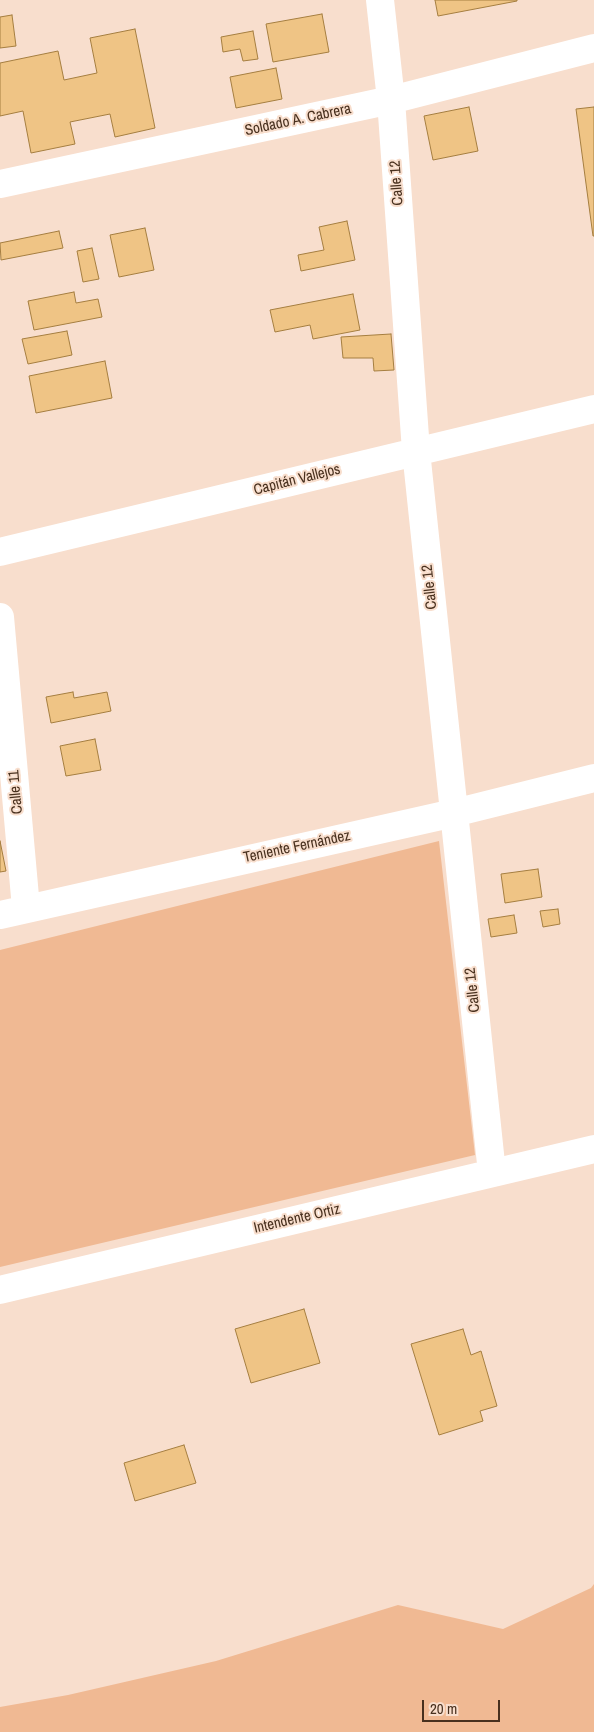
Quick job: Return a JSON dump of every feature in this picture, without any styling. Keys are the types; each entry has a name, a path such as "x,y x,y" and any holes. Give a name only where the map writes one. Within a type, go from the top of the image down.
{"street":[{"name":"Calle 12","path":"380,0 391,100 416,451 492,1173"},
{"name":"Soldado A. Cabrera","path":"0,184 391,100 594,48"},
{"name":"Capitán Vallejos","path":"0,552 594,409"},
{"name":"Calle 11","path":"0,617 26,908"},
{"name":"Teniente Fernández","path":"0,915 454,813 594,778"},
{"name":"Intendente Ortiz","path":"0,1290 594,1149"}],"shaded area":[{"path":"439,841 475,1155 0,1267 0,950"},
{"path":"594,1584 594,1732 0,1732 0,1707 68,1695 216,1661 398,1605 503,1629 591,1588"}],"building":[{"path":"435,0 517,0 517,1 438,16"},
{"path":"322,14 329,52 273,62 266,24"},
{"path":"12,15 16,46 0,48 0,17"},
{"path":"135,29 155,128 115,137 110,114 70,122 75,144 31,153 23,111 0,116 0,63 58,51 64,80 97,73 90,38"},
{"path":"253,31 258,59 243,61 240,49 223,52 221,37"},
{"path":"276,68 282,99 236,108 230,77"},
{"path":"469,107 478,151 433,160 424,116"},
{"path":"594,107 594,236 593,236 576,109"},
{"path":"347,221 355,260 301,271 298,255 324,250 319,227"},
{"path":"145,228 154,270 119,277 110,235"},
{"path":"59,231 63,248 1,260 0,243"},
{"path":"92,248 99,279 83,282 77,251"},
{"path":"74,292 76,303 98,299 102,317 34,330 28,301"},
{"path":"353,294 360,330 313,339 310,325 275,332 270,310"},
{"path":"67,331 72,355 28,364 22,339"},
{"path":"391,334 394,370 374,371 373,358 343,358 341,337"},
{"path":"105,361 112,398 36,413 29,376"},
{"path":"73,692 74,698 107,692 111,711 51,723 46,697"},
{"path":"95,739 101,770 66,776 60,746"},
{"path":"0,841 6,871 0,872"},
{"path":"538,869 542,897 505,903 501,874"},
{"path":"558,909 560,924 543,927 540,911"},
{"path":"514,915 517,933 491,937 488,919"},
{"path":"304,1309 320,1363 251,1383 235,1329"},
{"path":"463,1329 471,1355 481,1351 497,1406 480,1411 483,1421 439,1435 411,1344"},
{"path":"184,1445 196,1483 135,1501 124,1463"}]}
